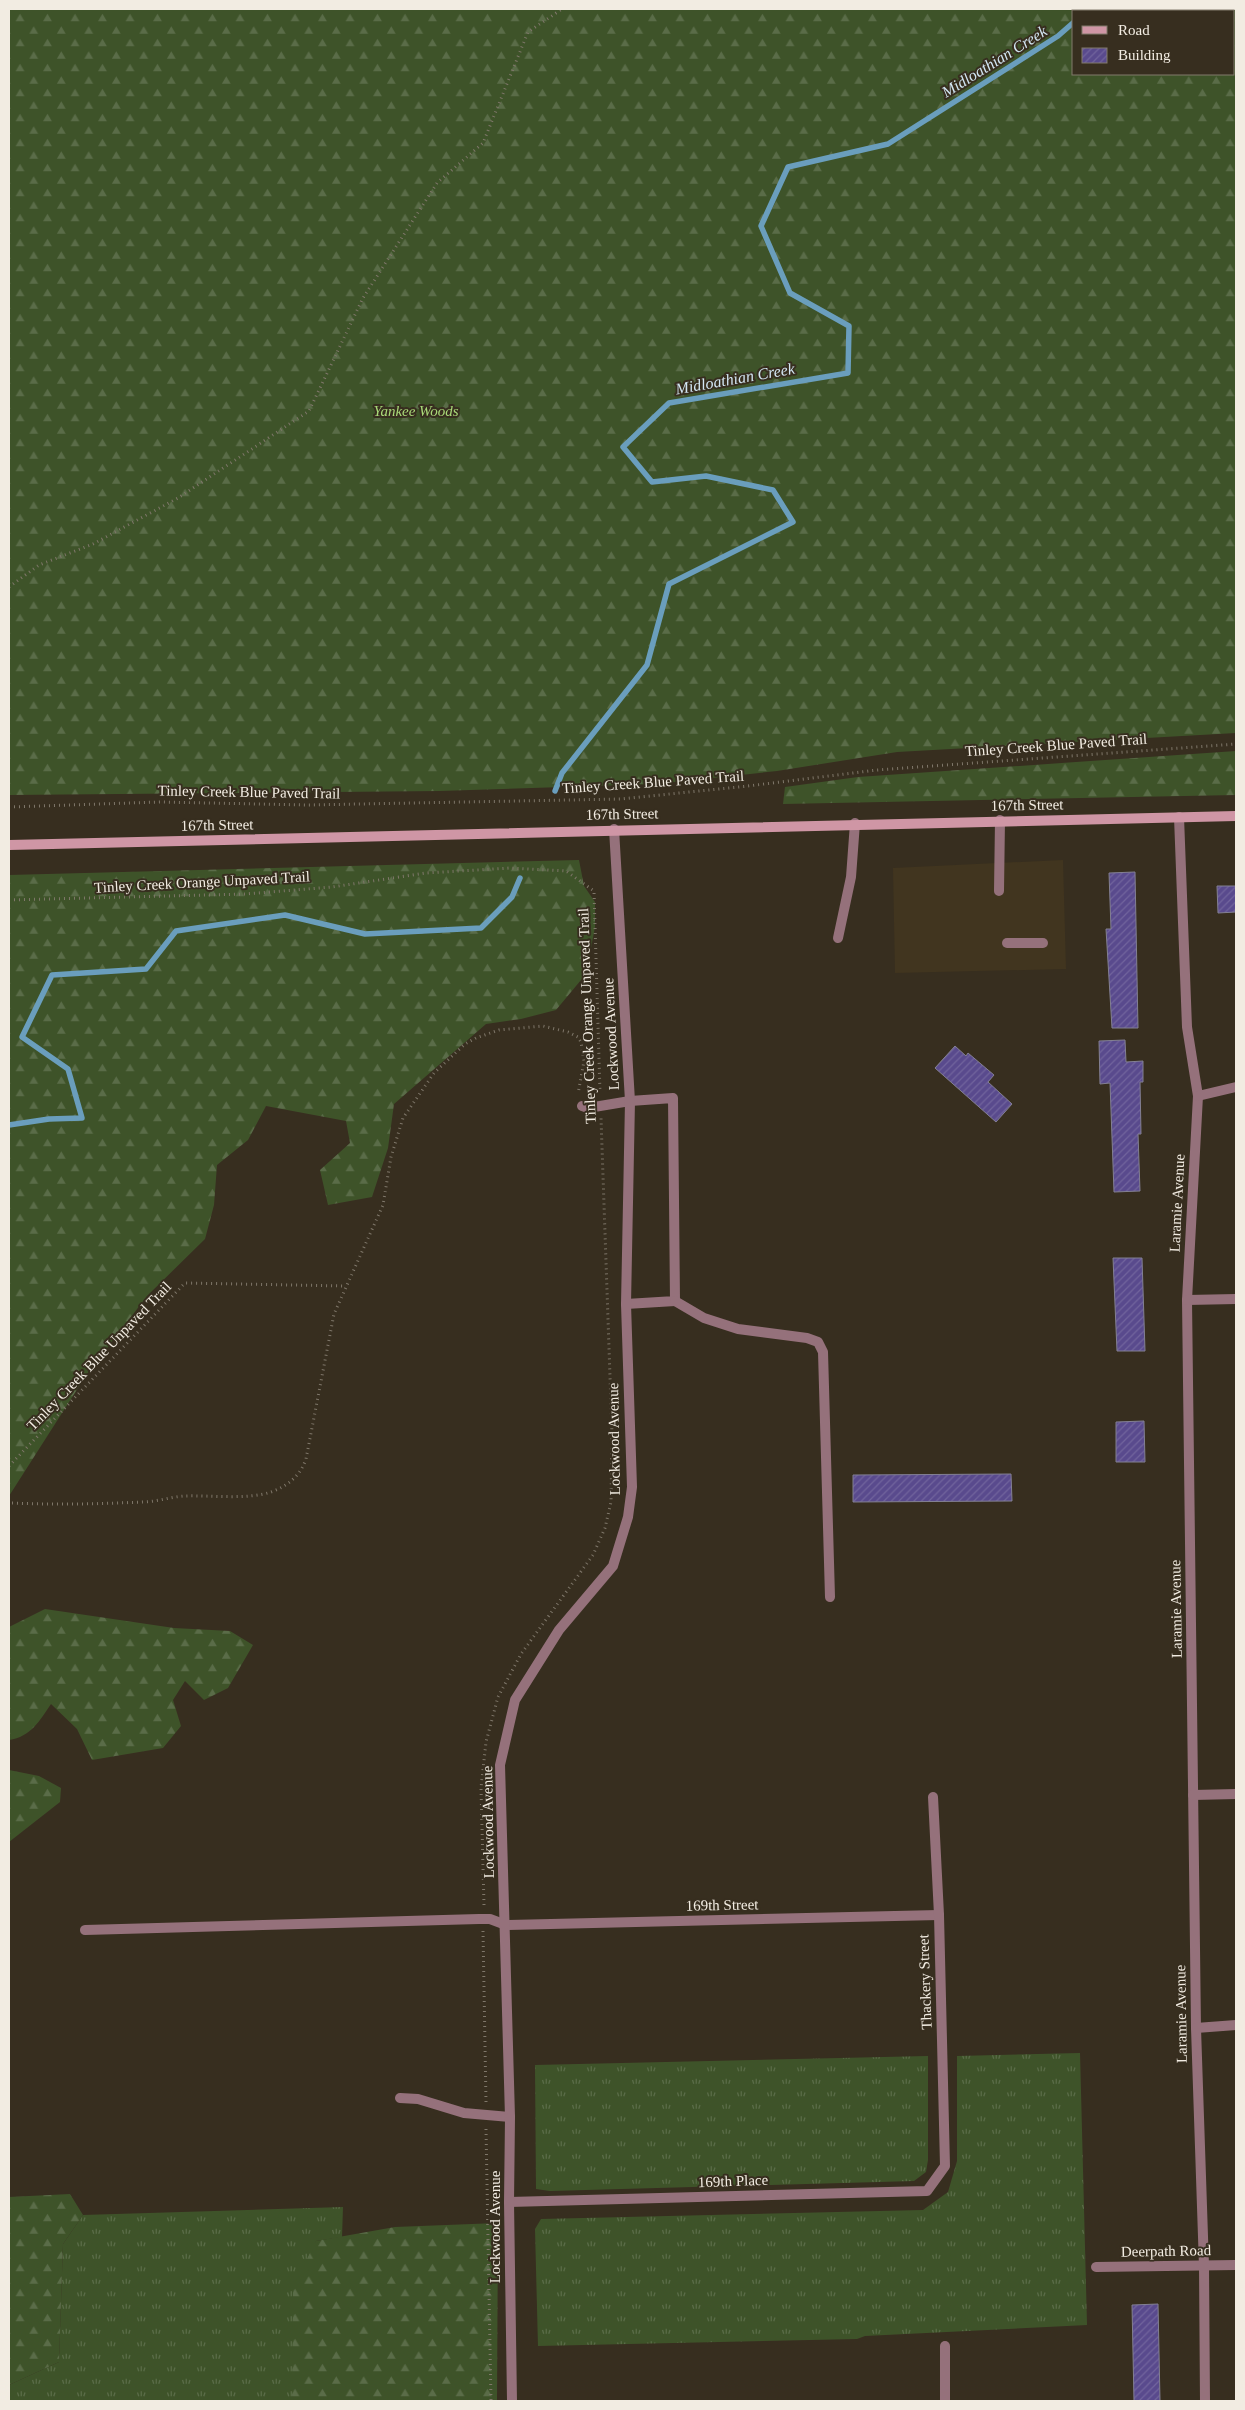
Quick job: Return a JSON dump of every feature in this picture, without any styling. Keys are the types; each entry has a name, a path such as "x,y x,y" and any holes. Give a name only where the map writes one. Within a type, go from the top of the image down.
{"main road":[{"name":"167th Street","path":"9,845 854,823 1236,816"}],"street":[{"name":"Laramie Avenue","path":"1179,817 1187,1027 1198,1096 1187,1300 1196,2028 1204,2266 1205,2401"},
{"path":"999,891 1000,820"},
{"path":"838,938 851,877 854,823"},
{"name":"Lockwood Avenue","path":"512,2401 509,2202 510,2117 500,1765 515,1700 559,1630 613,1566 628,1517 632,1487 626,1304 630,1101 614,829"},
{"path":"1007,943 1043,943"},
{"path":"1198,1096 1236,1086"},
{"path":"582,1106 588,1108 630,1101 673,1098 675,1301"},
{"path":"1187,1300 1236,1299"},
{"path":"626,1304 675,1301 704,1318 738,1329 807,1338 818,1342 823,1352 830,1597"},
{"path":"1193,1794 1236,1794"},
{"name":"Thackery Street","path":"933,1797 945,2166"},
{"name":"169th Street","path":"85,1930 479,1919 506,1925 938,1914"},
{"path":"1196,2028 1236,2025"},
{"path":"400,2098 418,2099 464,2113 510,2117"},
{"name":"169th Place","path":"509,2202 927,2190 945,2166"},
{"name":"Deerpath Road","path":"1096,2267 1236,2266"},
{"path":"945,2346 945,2401"}],"path":[{"path":"9,588 39,565 93,544 178,498 309,411 363,298 437,183 483,143 528,32 562,9"},
{"name":"Tinley Creek Blue Paved Trail","path":"9,807 160,802 308,805 621,798 877,770 1236,744"},
{"name":"Tinley Creek Orange Unpaved Trail","path":"9,900 245,894 332,887 426,873 510,868 566,871 594,891 612,1434"},
{"path":"12,1503 50,1505 144,1502 182,1496 257,1494 286,1486 302,1470 306,1459 334,1314 383,1205 391,1157 403,1118 434,1073 465,1044 499,1030 543,1026 568,1032 581,1042 584,1060 578,1095 582,1106"},
{"name":"Tinley Creek Blue Unpaved Trail","path":"9,1466 185,1283 346,1286"}],"shaded area":[{"path":"1063,860 1066,969 895,973 893,868"}],"green space":[{"name":"Yankee Woods","path":"9,9 1236,9 1236,733 897,752 777,771 656,784 439,791 9,795"},
{"path":"1236,751 1236,795 783,804 785,787 858,777"},
{"path":"579,860 584,886 595,902 595,927 586,974 556,1010 521,1019 486,1024 394,1104 388,1148 372,1197 328,1205 320,1170 350,1143 346,1121 266,1106 248,1140 217,1165 214,1205 205,1239 147,1296 85,1377 9,1496 9,875"},
{"path":"45,1609 174,1628 230,1631 253,1645 228,1688 204,1700 185,1681 173,1700 181,1726 163,1748 92,1760 77,1729 51,1704 39,1722 29,1732 9,1740 9,1627"},
{"path":"9,1770 39,1776 61,1788 60,1802 9,1842"},
{"path":"1080,2053 1087,2325 865,2336 857,2339 538,2346 535,2229 541,2219 923,2210 948,2192 957,2161 957,2056"},
{"path":"928,2056 928,2160 926,2172 914,2181 550,2191 536,2189 535,2065"},
{"path":"70,2194 83,2215 63,2244 59,2362 9,2385 9,2197"},
{"path":"343,2207 342,2237 316,2241 292,2401 9,2401 9,2385 59,2362 63,2244 83,2215"},
{"path":"498,2223 497,2401 292,2401 293,2287 316,2241 395,2227"}],"building":[{"path":"1135,872 1138,1028 1112,1028 1106,929 1111,929 1109,873"},
{"path":"1217,886 1236,886 1236,912 1218,913"},
{"path":"1125,1040 1126,1062 1143,1061 1143,1082 1140,1082 1141,1134 1138,1134 1140,1191 1114,1192 1110,1083 1100,1084 1099,1041"},
{"path":"955,1046 966,1056 968,1053 994,1075 988,1082 1012,1104 996,1122 935,1068"},
{"path":"1113,1258 1142,1258 1145,1351 1117,1351"},
{"path":"1144,1421 1145,1462 1116,1462 1116,1422"},
{"path":"1011,1474 1012,1501 853,1502 853,1475"},
{"path":"1158,2304 1160,2401 1134,2401 1132,2305"}],"waterway":[{"name":"Midloathian Creek","path":"555,791 562,773 647,665 669,584 793,522 773,490 706,476 652,482 623,447 669,403 848,373 849,326 790,293 761,226 788,167 888,144 1058,36 1072,24"},
{"name":"Midloathian Creek","path":"9,1125 49,1119 82,1118 68,1069 22,1037 52,975 146,969 176,931 285,915 365,934 481,928 512,897 520,878"}]}
